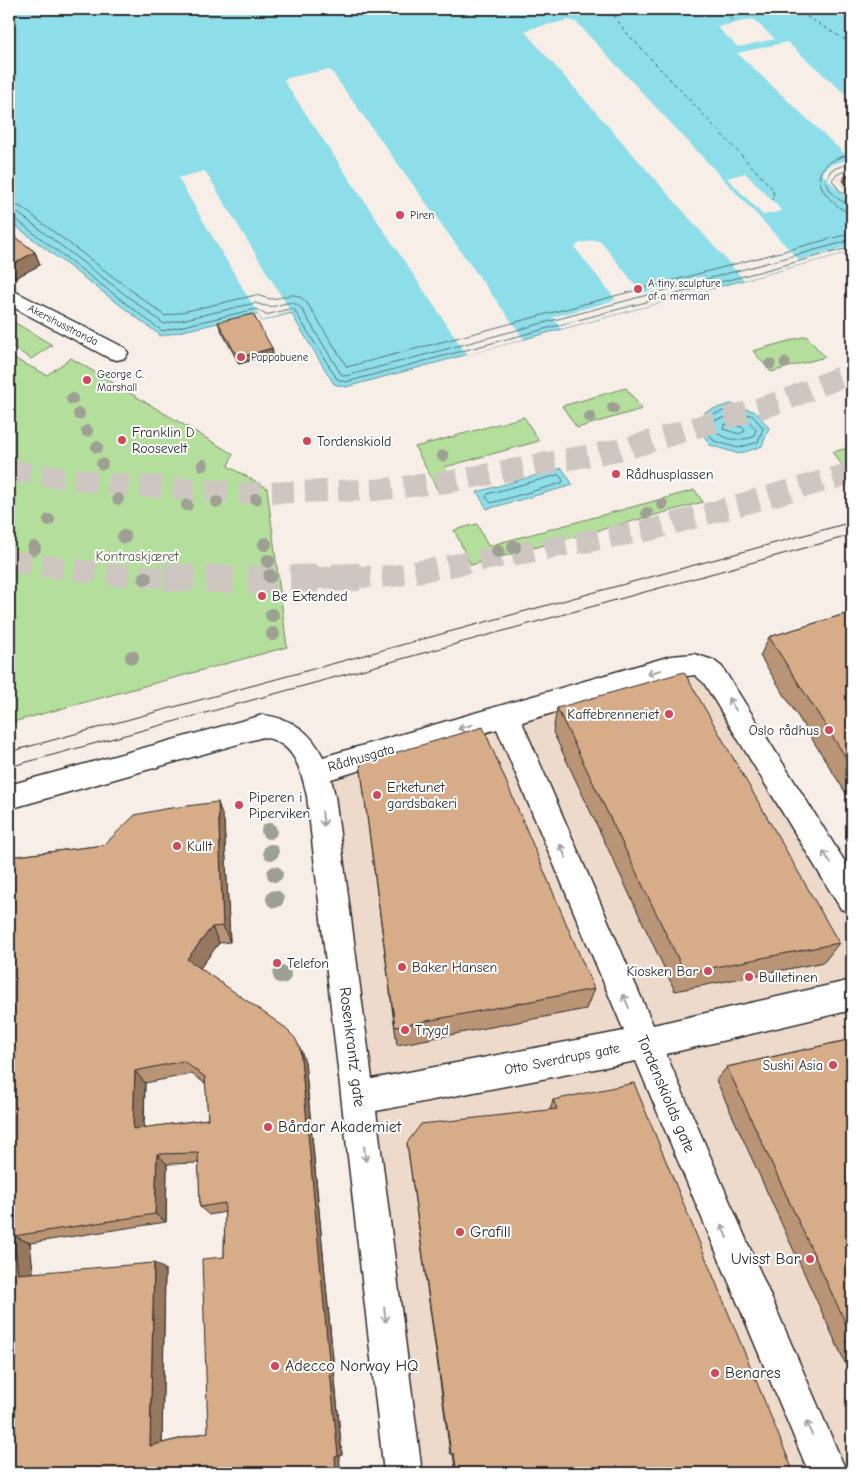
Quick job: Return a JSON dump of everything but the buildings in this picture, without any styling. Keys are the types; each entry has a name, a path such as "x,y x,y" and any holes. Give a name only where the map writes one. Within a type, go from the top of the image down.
{"street":[{"name":"Akershusstranda","path":"9,297 117,353"},
{"name":"Rådhusgata","path":"9,797 264,726 278,728 297,741 305,748 316,771 682,664 693,663 702,666 713,675 852,899"},
{"name":"Tordenskiolds gate","path":"505,715 828,1473"},
{"name":"Rosenkrantz’ gate","path":"316,771 359,1098 403,1473"},
{"name":"Otto Sverdrups gate","path":"359,1098 644,1043 852,995"}],"shaded area":[{"path":"682,664 713,675 852,899 852,1473 403,1473 353,1052 316,771"}],"green space":[{"path":"9,319 52,345 31,359 9,344"},
{"path":"806,336 825,357 771,372 753,351"},
{"name":"Kontraskjæret","path":"9,356 47,375 71,358 233,454 228,466 267,488 287,647 9,723"},
{"path":"626,388 642,409 577,428 562,406"},
{"path":"524,417 539,441 445,467 454,484 437,489 415,447"},
{"path":"852,447 852,464 843,466 832,452"},
{"path":"695,490 703,502 471,565 454,530 477,524 488,546"}],"water":[{"path":"9,9 852,9 852,172 837,180 852,195 852,251 346,387 334,384 291,313 262,321 258,314 161,336 9,221"},
{"path":"731,404 756,412 769,428 762,446 739,454 710,445 698,427 706,411"},
{"path":"562,468 573,485 487,509 477,492"}],"pier":[{"path":"753,19 775,39 738,47 717,27"},
{"path":"569,20 576,22 799,260 852,245 852,251 744,280 525,32 529,29"},
{"path":"787,42 852,100 852,172 837,180 852,195 852,203 823,175 822,171 830,165 850,159 737,53"},
{"path":"326,70 331,71 524,339 467,355 284,81 287,78"},
{"path":"205,171 291,312 262,321 178,178"},
{"path":"745,173 782,211 763,215 727,178"},
{"path":"593,240 600,241 642,293 701,277 711,289 561,329 553,317 616,300 575,248 578,244"}],"ferry route":[{"path":"610,9 624,30 772,188 774,196 772,200"},
{"path":"719,9 735,23"},
{"path":"794,9 852,44"}],"tunnel":[{"path":"9,471 115,484 246,493 375,490 447,482 628,448 783,401 852,372"},
{"path":"316,578 393,576 650,530 852,473"},
{"path":"9,561 116,575 197,578"},
{"path":"164,577 247,580 362,577"}],"tram line":[{"path":"9,752 852,522"},
{"path":"9,767 852,535"}],"place":[{"name":"Piren","path":"400,215"},
{"name":"A tiny sculpture of a merman","path":"638,289"},
{"name":"Pappabuene","path":"241,357"},
{"name":"George C. Marshall","path":"87,380"},
{"name":"Franklin D Roosevelt","path":"122,440"},
{"name":"Tordenskiold","path":"307,441"},
{"name":"Rådhusplassen","path":"616,474"},
{"name":"Be Extended","path":"262,596"},
{"name":"Kaffebrenneriet","path":"669,714"},
{"name":"Oslo rådhus","path":"829,730"},
{"name":"Erketunet gardsbakeri","path":"377,795"},
{"name":"Piperen i Piperviken","path":"239,805"},
{"name":"Kullt","path":"177,846"},
{"name":"Telefon","path":"277,963"},
{"name":"Baker Hansen","path":"402,967"},
{"name":"Kiosken Bar","path":"708,971"},
{"name":"Bulletinen","path":"749,977"},
{"name":"Trygd","path":"405,1030"},
{"name":"Sushi Asia","path":"833,1065"},
{"name":"Bårdar Akademiet","path":"268,1127"},
{"name":"Grafill","path":"460,1232"},
{"name":"Uvisst Bar","path":"810,1259"},
{"name":"Adecco Norway HQ","path":"275,1366"},
{"name":"Benares","path":"715,1373"}]}
